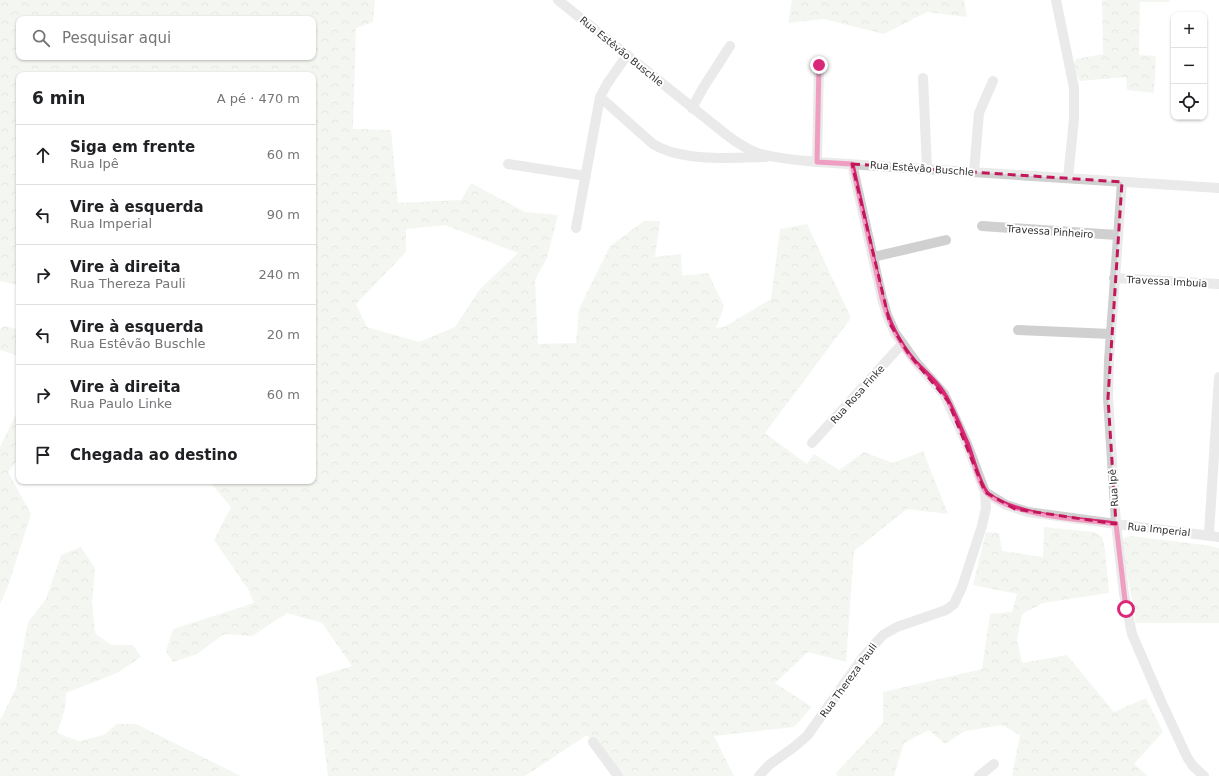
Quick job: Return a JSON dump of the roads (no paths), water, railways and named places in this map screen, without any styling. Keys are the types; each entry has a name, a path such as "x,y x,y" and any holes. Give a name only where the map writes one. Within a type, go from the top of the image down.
{"street":[{"name":"Rua Estêvão Buschle","path":"558,0 718,128 742,145 773,157 817,162 1219,188"},
{"path":"1056,0 1074,88 1074,119 1068,178"},
{"path":"692,108 730,46"},
{"path":"576,228 600,97 626,55"},
{"path":"817,162 819,65"},
{"path":"923,78 927,169"},
{"path":"974,172 979,113 993,81"},
{"path":"600,97 647,140 665,150 684,155 710,158 773,157"},
{"path":"508,164 586,176"},
{"name":"Rua Thereza Pauli","path":"759,776 769,765 808,736 867,652 883,635 897,627 946,610 954,604 964,582 982,526 986,508 985,492 967,444 948,401 937,385 902,344 890,324 884,307 852,164"},
{"name":"Rua Ipê","path":"1122,182 1110,334 1108,398 1116,524 1124,594 1132,634 1182,748 1192,766 1204,776"},
{"name":"Travessa Pinheiro","path":"982,226 1118,235"},
{"path":"873,257 946,240"},
{"name":"Travessa Imbuia","path":"1114,278 1219,284"},
{"path":"1018,330 1110,334"},
{"name":"Rua Rosa Finke","path":"812,443 902,344"},
{"path":"1214,536 1219,377"},
{"name":"Rua Imperial","path":"985,492 998,501 1015,509 1045,515 1214,536"},
{"path":"593,742 618,776"},
{"path":"980,776 994,764"}]}
